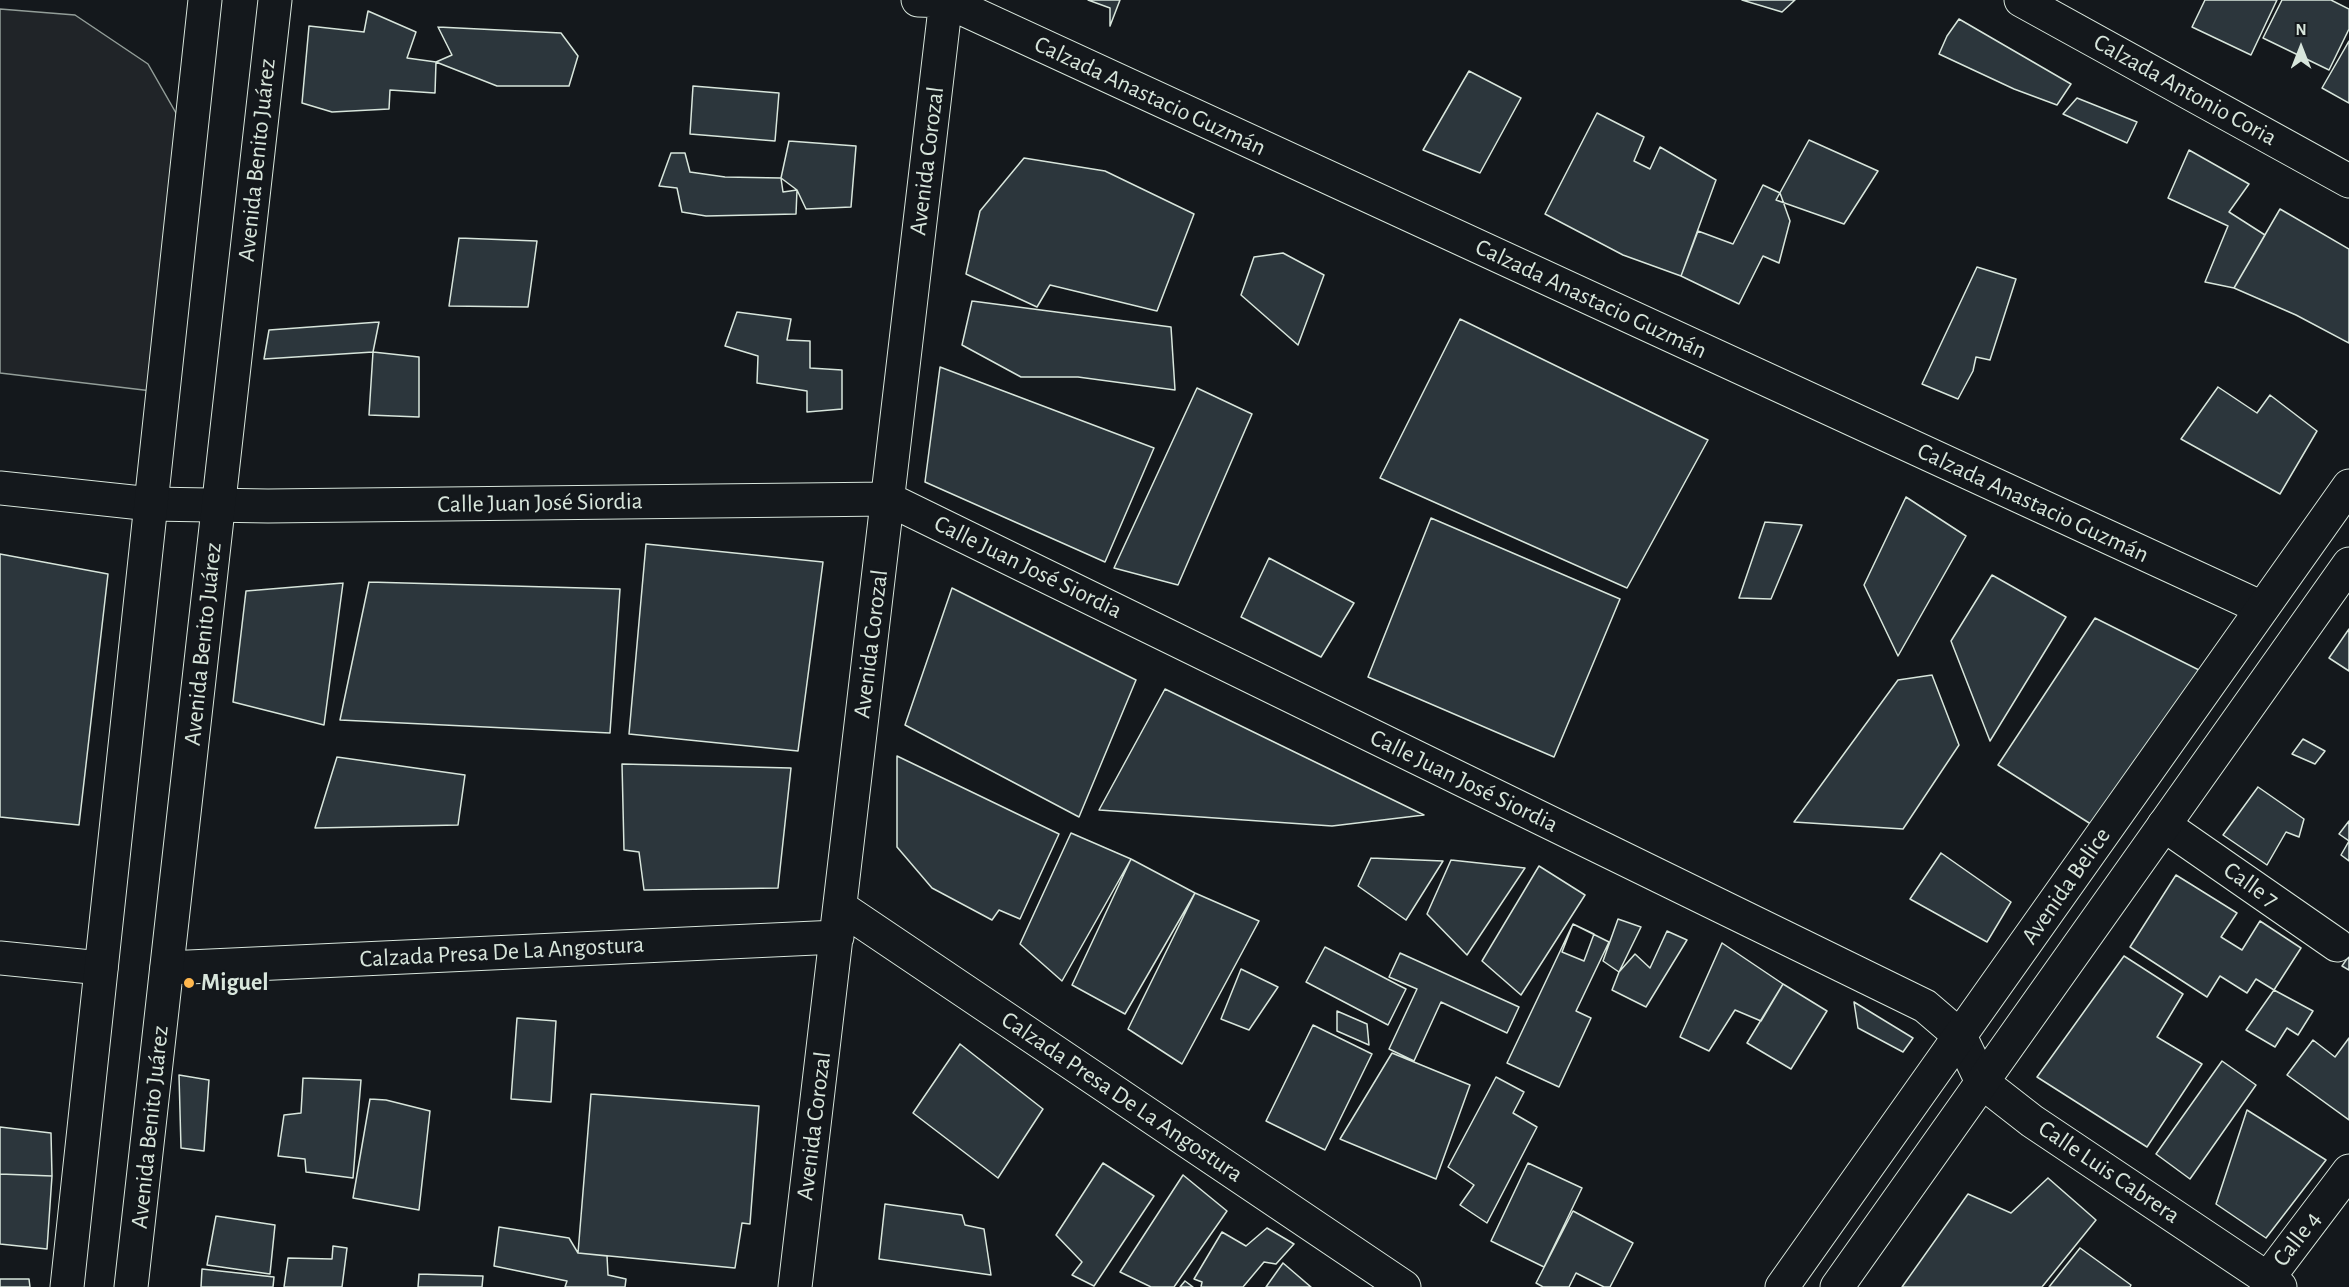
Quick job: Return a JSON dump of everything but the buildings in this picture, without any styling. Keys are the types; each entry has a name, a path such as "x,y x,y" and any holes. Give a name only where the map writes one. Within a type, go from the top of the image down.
{"street":[{"path":"67,1287 205,0"},
{"name":"Avenida Benito Juárez","path":"132,1287 275,0"},
{"name":"Avenida Corozal","path":"795,1287 888,499 937,0"},
{"name":"Calzada Anastacio Guzmán","path":"937,0 2262,608"},
{"name":"Calzada Antonio Coria","path":"2021,0 2349,181"},
{"name":"Avenida Belice","path":"1782,1287 2349,486"},
{"name":"Calle Juan José Siordia","path":"0,488 151,504 219,506 888,499 1926,1006 1960,1036"},
{"name":"Avenida Belice","path":"1837,1287 2348,568"},
{"name":"Calle 7","path":"2164,825 2337,945"},
{"name":"Calzada Presa De La Angostura","path":"167,968 838,922 1404,1287"},
{"path":"0,958 101,968"},
{"name":"Calle Luis Cabrera","path":"1960,1036 1982,1082 2032,1121 2274,1282"},
{"name":"Calle 4","path":"2274,1282 2349,1171"}],"shaded area":[{"path":"0,9 75,15 148,64 196,148 169,393 0,373"}],"place":[{"name":"Miguel","path":"189,983"}]}
